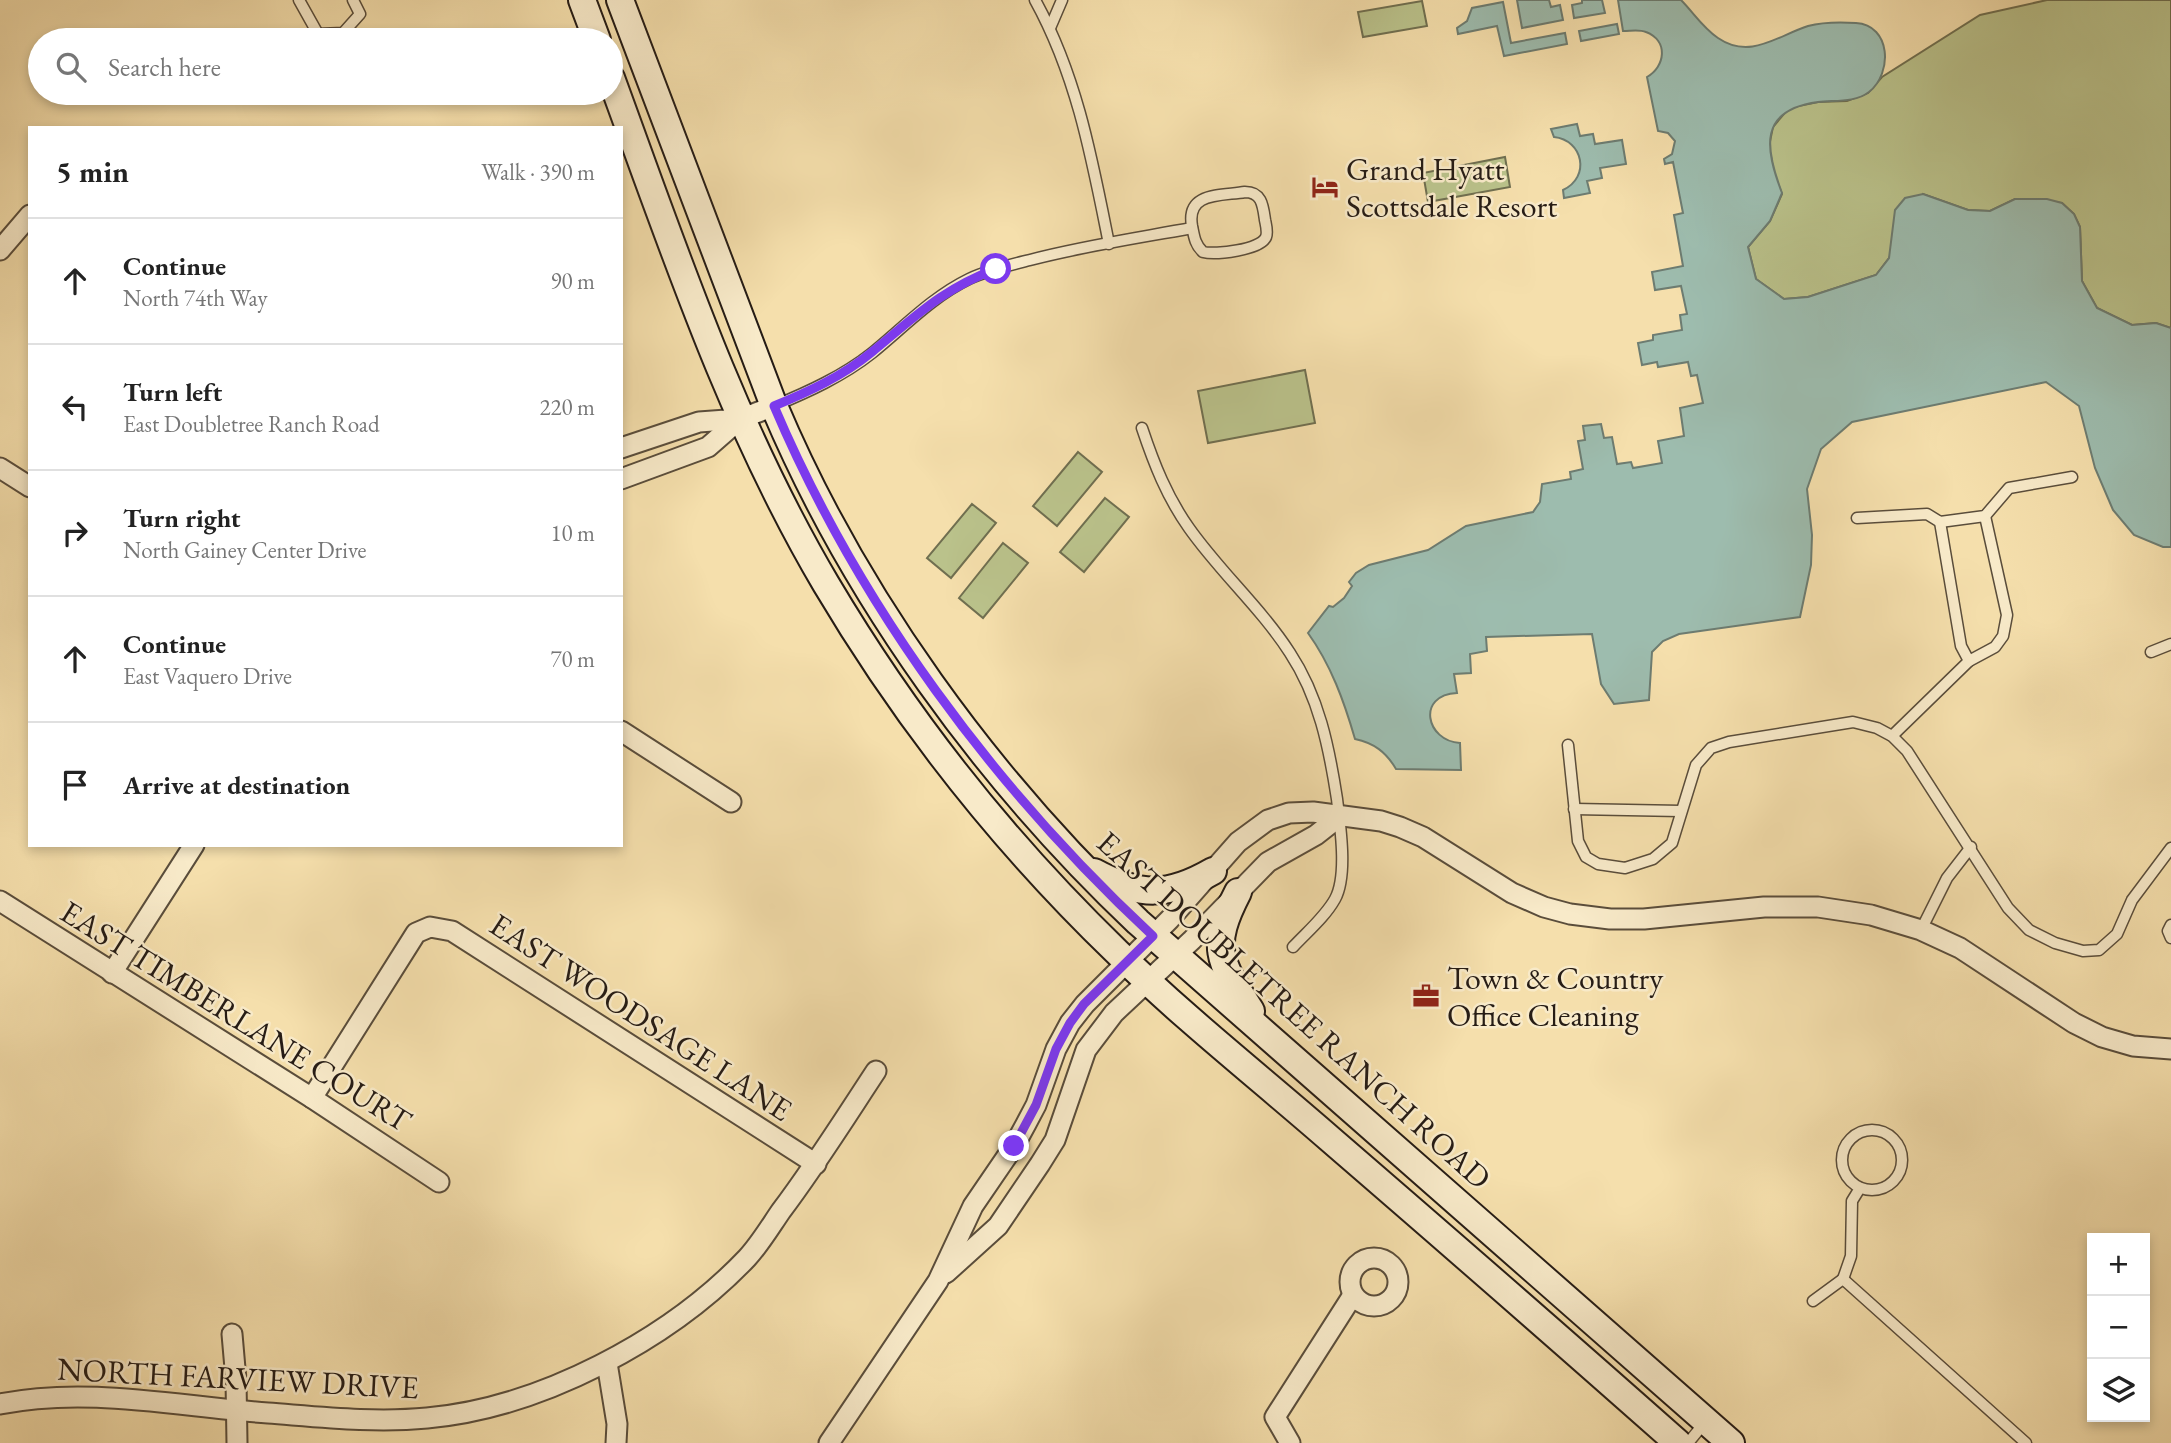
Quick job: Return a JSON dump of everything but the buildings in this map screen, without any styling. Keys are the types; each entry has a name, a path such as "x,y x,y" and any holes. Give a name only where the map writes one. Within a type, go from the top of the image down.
{"main road":[{"path":"582,0 592,28"},
{"name":"EAST DOUBLETREE RANCH ROAD","path":"620,0 774,406 831,525 917,662 984,754 1080,865 1153,936 1731,1443"},
{"path":"621,105 686,284 740,419 807,552 861,641 911,715 999,827 1126,962 1678,1443"},
{"path":"1080,865 1118,884 1155,892 1184,886 1213,871"},
{"path":"1238,892 1224,922 1220,952 1228,975 1267,1036"}],"street":[{"path":"0,250 28,217"},
{"path":"623,447 699,422 740,419 774,406"},
{"path":"623,478 708,447 740,419"},
{"path":"0,468 28,486"},
{"path":"623,732 731,802"},
{"path":"830,1443 938,1281 973,1206 1026,1124 1070,1023 1084,1004 1153,936 1238,842 1268,820 1289,813 1316,813 1381,821 1399,827 1423,837 1512,893 1544,907 1570,914 1610,919 1644,919 1765,907 1818,907 1871,915 1921,930 1960,948 2074,1023 2102,1037 2133,1046 2171,1049"},
{"path":"938,1281 998,1226 1055,1140 1086,1050 1114,1013 1268,862 1316,835 1339,817"},
{"path":"112,973 193,847"},
{"name":"EAST TIMBERLANE COURT","path":"0,901 312,1098 439,1182"},
{"name":"EAST WOODSAGE LANE","path":"312,1098 416,933 430,927 452,931 816,1164"},
{"path":"1049,1066 1077,1077"},
{"name":"NORTH FARVIEW DRIVE","path":"0,1404 26,1398 89,1396 366,1420 428,1418 480,1410 530,1396 607,1363 695,1307 748,1257 816,1164 876,1071"},
{"path":"1026,1124 1055,1140"},
{"path":"1290,1443 1275,1417 1353,1295"},
{"path":"232,1334 237,1443"},
{"path":"607,1363 617,1424 617,1443"}],"lane":[{"path":"299,0 315,28"},
{"path":"347,28 360,14 353,0"},
{"path":"1035,0 1050,28 1069,75 1082,118 1109,244"},
{"path":"1050,28 1062,0"},
{"path":"1250,192 1262,203 1267,231 1266,237 1259,244 1215,254 1203,252 1198,247 1192,228 1191,209 1199,201 1250,192"},
{"path":"774,406 844,373 872,353 906,322 945,293 971,278 1063,252 1192,228"},
{"path":"1142,428 1158,474 1179,512 1213,559 1276,635 1302,673 1321,717 1339,817 1339,889 1330,905 1293,947"},
{"path":"1857,518 1927,514 1940,522 1985,516 2009,488 2072,477"},
{"path":"1892,736 1969,661 1995,647 2003,636 2007,615 1985,516"},
{"path":"1940,522 1961,646 1969,661"},
{"path":"2151,652 2171,645"},
{"path":"1568,745 1578,841 1586,856 1598,864 1625,868 1653,859 1672,843 1696,765 1711,748 1729,742 1853,722 1877,729 1892,736 1907,751 2008,908 2029,930 2055,943 2083,951 2099,950 2117,934 2132,900 2171,848"},
{"path":"1574,809 1681,811"},
{"path":"1921,930 1947,878 1971,848"},
{"path":"2171,925 2168,931 2171,939"},
{"path":"1870,1130 1889,1135 1901,1150 1903,1160 1896,1179 1880,1190 1860,1188 1852,1182 1842,1165 1846,1145 1860,1132 1870,1130"},
{"path":"1813,1301 1843,1279 1851,1256 1852,1201 1860,1188"},
{"path":"1843,1279 2026,1443"},
{"path":"1688,1443 1706,1421"}],"green space":[{"path":"2047,0 2171,0 2171,328 2156,323 2132,325 2097,308 2082,281 2080,227 2074,214 2062,203 2015,199 1990,211 1968,210 1923,194 1889,258 1876,275 1808,297 1784,299 1756,279 1748,247 1770,221 1782,194 1774,173 1769,146 1773,127 1789,108 1818,102 1847,101 1868,93 1882,77 1980,15"},
{"path":"1422,1 1427,26 1363,37 1358,12"},
{"path":"1505,157 1510,187 1428,202 1423,173"},
{"path":"1305,370 1315,423 1208,443 1198,391"},
{"path":"1078,452 1102,472 1057,526 1033,506"},
{"path":"1105,498 1129,517 1084,572 1060,552"},
{"path":"972,504 996,523 951,578 927,558"},
{"path":"1003,543 1028,563 983,618 959,598"}],"shaded area":[{"path":"1517,0 1549,0 1551,7 1560,5 1563,20 1522,28"},
{"path":"1582,0 1602,0 1605,13 1574,18 1572,5 1582,3"},
{"path":"1618,0 1681,0 1718,38 1741,47 1763,44 1808,26 1832,23 1868,26 1882,41 1885,62 1877,84 1869,92 1851,99 1799,106 1785,113 1776,122 1771,134 1772,161 1782,193 1770,221 1748,247 1756,279 1784,299 1808,297 1876,275 1889,258 1895,210 1905,198 1923,194 1968,210 1990,211 2015,199 2047,199 2062,203 2074,214 2080,227 2082,281 2097,308 2132,325 2156,323 2171,328 2171,547 2163,547 2134,535 2113,510 2095,468 2079,406 2046,382 1852,422 1821,449 1807,489 1812,535 1811,565 1800,617 1679,634 1663,641 1652,652 1649,700 1614,704 1601,684 1592,634 1486,637 1487,651 1470,654 1471,673 1454,674 1457,693 1435,701 1431,709 1430,718 1439,735 1460,743 1461,770 1396,769 1379,749 1355,739 1336,684 1308,633 1329,606 1333,607 1344,598 1352,586 1349,582 1356,573 1369,565 1428,550 1466,526 1533,512 1540,502 1542,484 1571,479 1570,472 1583,469 1578,441 1585,440 1583,426 1601,424 1604,438 1612,437 1617,464 1631,462 1633,468 1662,463 1658,441 1684,436 1680,408 1703,403 1697,375 1691,376 1688,362 1658,367 1657,362 1642,365 1638,343 1653,340 1653,335 1682,330 1680,315 1687,314 1681,286 1655,290 1652,272 1683,266 1674,215 1683,213 1673,162 1665,164 1664,159 1672,154 1675,141 1668,133 1658,131 1647,77 1661,61 1661,48 1658,41 1646,32 1623,31"},
{"path":"1503,2 1511,43 1565,33 1567,44 1504,56 1497,26 1458,34 1457,28 1467,21 1472,8"},
{"path":"1617,24 1619,34 1581,41 1579,31"},
{"path":"1577,124 1580,136 1593,134 1595,144 1622,140 1626,164 1600,168 1602,178 1587,181 1590,193 1564,198 1563,190 1577,177 1580,160 1572,145 1554,137 1551,129"}],"place":[{"name":"Grand Hyatt Scottsdale Resort","path":"1325,187"},
{"name":"Town & Country Office Cleaning","path":"1426,996"}],"route":[{"path":"996,269 971,278 945,293 844,373 774,406 831,525 943,700 1028,808 1080,865 1153,936 1084,1004 1070,1023 1056,1049 1036,1105 1014,1146"}]}
